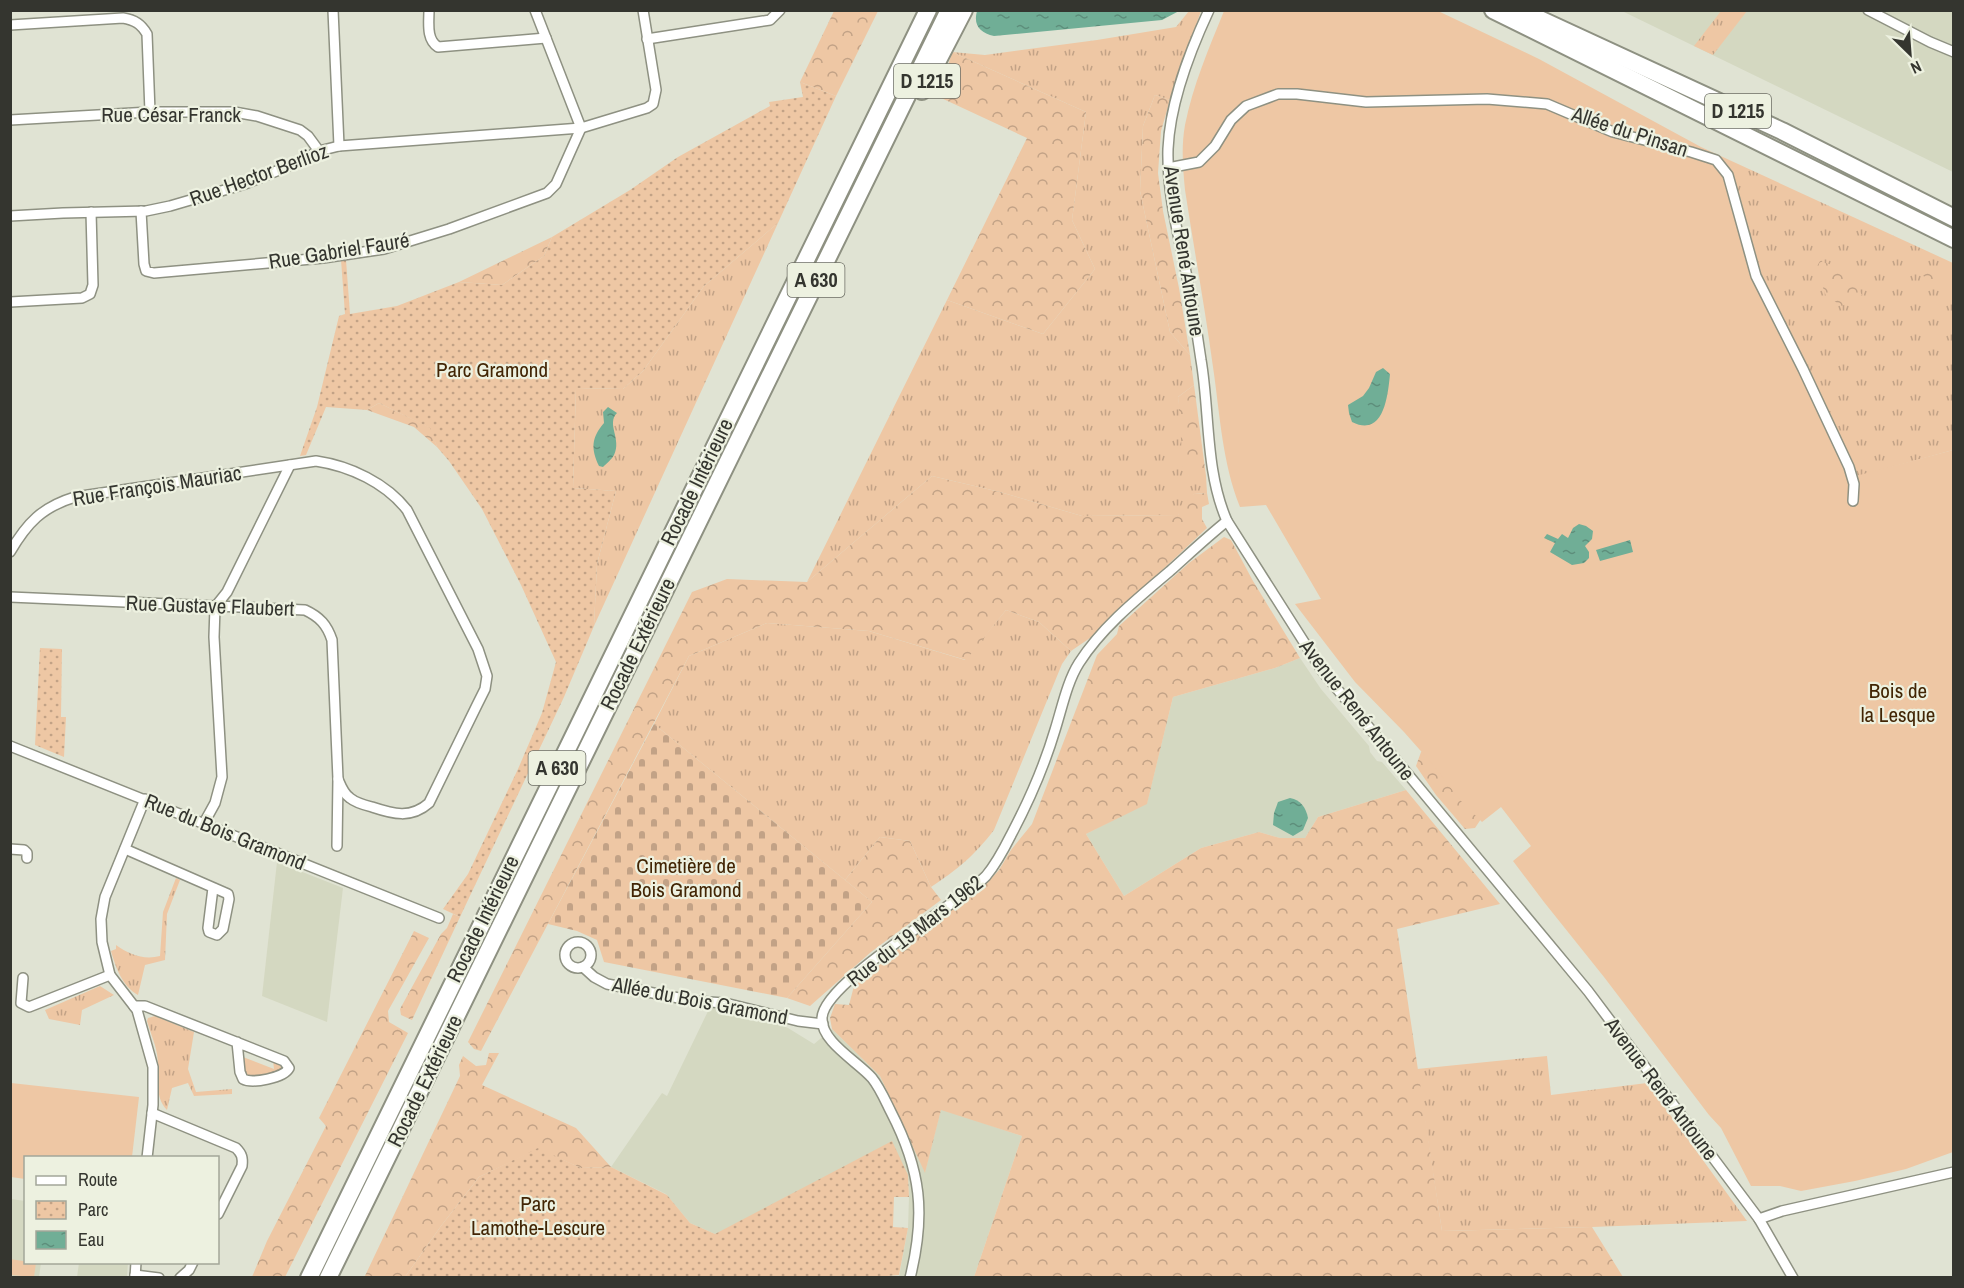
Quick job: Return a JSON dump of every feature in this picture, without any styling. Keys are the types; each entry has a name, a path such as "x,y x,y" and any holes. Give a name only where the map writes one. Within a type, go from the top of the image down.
{"highway":[{"name":"Rocade Intérieure","path":"309,1278 928,10"},
{"name":"Rocade Extérieure","path":"328,1278 949,10"},
{"name":"D 1215","path":"881,146 902,129 964,10"},
{"name":"D 1215","path":"1493,10 1953,239"},
{"name":"D 1215","path":"1520,10 1782,131 1953,218"}],"street":[{"path":"333,10 339,146"},
{"path":"429,10 430,38 438,47 546,38"},
{"path":"535,10 581,128"},
{"path":"643,10 647,39 770,20 780,10"},
{"name":"Avenue René Antoune","path":"1209,10 1179,88 1170,129 1168,168 1175,221 1202,364 1214,471 1221,506 1227,521 1323,672 1588,991 1759,1219 1793,1278"},
{"path":"1868,10 1930,42 1953,50"},
{"path":"10,24 123,18 134,20 147,34 150,112"},
{"name":"Rue Hector Berlioz","path":"10,216 141,211 170,206 245,184 319,151 339,146 581,128 647,108 652,104 656,90 647,39"},
{"name":"Allée du Pinsan","path":"1168,168 1199,162 1215,146 1231,120 1246,106 1278,94 1366,102 1487,99 1547,105 1613,132 1716,160 1728,175 1756,276 1849,467 1854,484 1853,501"},
{"name":"Rue César Franck","path":"10,120 150,112 234,112 257,116 300,130 308,136 319,151"},
{"name":"Rue Gabriel Fauré","path":"141,211 146,272 323,258 384,249 449,229 547,193 556,184 581,128"},
{"path":"10,302 82,298 90,294 93,285 91,212"},
{"name":"Rue François Mauriac","path":"10,552 27,526 41,513 57,503 75,497 316,461 349,469 375,483 399,500 407,510 478,649 487,676 485,688 477,705 429,803 424,808 418,812 395,814 360,804 343,791 338,779"},
{"path":"204,823 215,803 222,777 214,637 215,607 227,592 290,465"},
{"name":"Rue du 19 Mars 1962","path":"822,1024 823,1011 831,997 908,933 973,887 991,870 1033,790 1079,663 1120,615 1227,521"},
{"name":"Rue Gustave Flaubert","path":"10,597 305,610 322,620 332,640 338,779 337,846"},
{"name":"Rue du Bois Gramond","path":"11,747 439,918"},
{"path":"145,799 105,897 101,919 102,942 110,975 134,1006 153,1066 152,1113 147,1156"},
{"path":"10,849 24,850 27,858"},
{"path":"125,849 225,892 229,899 223,929 217,935 209,932 208,928 213,888"},
{"name":"Allée du Bois Gramond","path":"583,967 594,977 607,984 694,1001 726,1003 798,1021 822,1024"},
{"path":"23,978 21,1003 29,1007 110,975"},
{"path":"134,1006 145,1006 237,1042 284,1061 289,1068 288,1072 282,1076 248,1082 243,1079 240,1072 237,1042"},
{"path":"822,1024 826,1035 862,1067 876,1084 894,1118 913,1164 920,1203 914,1275"},
{"path":"152,1113 236,1148 241,1153 242,1166 219,1212"},
{"path":"1759,1219 1782,1211 1953,1172"},
{"path":"180,1278 192,1264"},
{"path":"135,1276 159,1278"}],"shaded area":[{"path":"1622,11 1953,11 1953,172 1694,46"},
{"path":"1300,658 1321,689 1369,746 1370,752 1377,761 1382,762 1406,790 1318,817 1305,838 1280,838 1259,832 1201,848 1124,896 1086,834 1147,803 1173,697 1275,668"},
{"path":"277,862 343,888 327,1022 262,996"},
{"path":"710,1007 747,1013 779,1024 814,1044 832,1029 880,1076 925,1172 941,1109 1022,1136 974,1277 899,1277 908,1228 908,1175 715,1234 690,1223 666,1194 611,1167 662,1093 667,1096"},
{"path":"11,1199 24,1201 24,1264 41,1264 39,1277 11,1278"},
{"path":"79,1264 128,1264 127,1277 77,1277"}],"green space":[{"path":"834,11 878,11 836,96 800,82"},
{"path":"1189,11 1201,11 1170,100 1155,95 1143,126 1140,191 1170,332 1190,355 1194,385 1178,397 1189,476 1206,476 1207,493 1194,494 1178,515 1082,516 1000,492 932,476 807,582 947,300 1043,334 1095,269 1072,220 1086,112 952,52 985,55 1176,27"},
{"name":"Bois de la Lesque","path":"1224,11 1438,11 1539,59 1701,147 1728,175 1756,276 1852,477 1953,450 1953,1152 1906,1169 1801,1191 1780,1186 1751,1186 1721,1128 1513,861 1531,846 1501,807 1482,822 1460,800 1404,732 1355,682 1295,604 1321,599 1266,505 1240,507 1229,473 1185,190 1183,150 1188,110"},
{"path":"1721,11 1747,11 1713,55 1694,46"},
{"path":"952,52 1086,112 1072,220 1095,269 1043,334 947,300 1027,138 939,97"},
{"name":"Parc Gramond","path":"800,82 836,96 778,223 704,286 643,371 623,389 576,388 573,488 616,491 597,564 594,626 564,697 460,917 443,909 468,874 518,769 542,713 556,662 521,585 482,509 437,447 430,428 379,403 367,410 326,407 306,455 300,456 317,407 339,316 345,314 341,260 346,260 350,314 397,306 459,282 502,285 544,256 552,237 630,190 678,157 770,106 769,102 803,97"},
{"path":"1155,95 1170,100 1161,131 1158,173 1190,355 1170,332 1140,191 1143,126"},
{"path":"1701,147 1953,263 1953,450 1852,478"},
{"path":"778,223 594,626 597,564 616,491 573,488 576,388 623,389 643,371 704,286"},
{"path":"552,237 544,256 502,285 459,282"},
{"path":"1820,261 1847,270 1862,295 1842,306 1826,296 1816,268"},
{"path":"1919,267 1947,271 1953,269 1953,290 1919,274"},
{"path":"1194,385 1206,476 1189,476 1183,467 1178,397"},
{"path":"379,403 431,428 437,447 414,427 367,410"},
{"path":"932,476 1000,492 1082,516 1178,515 1184,499 1194,494 1207,493 1209,504 1202,507 1202,519 1207,528 1090,638 1071,651 1039,622 1006,610 966,660 869,631 767,623 689,656 481,1051 474,1049 468,1042 692,592 727,579 807,582"},
{"path":"1224,537 1231,540 1300,658 1275,668 1173,697 1147,804 1086,834 1124,896 1201,848 1259,832 1280,838 1305,838 1318,817 1406,790 1500,904 1397,929 1442,1231 1592,1227 1623,1277 974,1277 1022,1136 941,1110 925,1173 880,1076 832,1029 830,1018 835,1004 849,1005 854,986 924,928 985,885 999,870 1011,850 1032,824 1097,655 1117,634 1119,626 1189,563"},
{"path":"1006,610 1039,622 1071,651 1062,664 994,830 965,862 931,887 910,841 880,837 845,880 654,724 689,656 767,623 869,631 965,660"},
{"path":"40,648 62,649 61,717 66,717 64,757 35,745"},
{"name":"Cimetière de Bois Gramond","path":"654,724 872,902 787,998 604,962 597,940 577,931 548,924"},
{"path":"1435,742 1501,805 1481,819 1475,828 1465,829 1436,795 1416,766 1421,752"},
{"path":"880,837 910,841 931,887 941,900 871,952 810,1006 787,998 872,902 845,880"},
{"path":"176,878 180,880 167,914 165,960 145,965 138,995 124,982 111,951 116,949 116,945 137,956 160,956 163,912"},
{"path":"453,914 460,917 412,1020 401,1015 400,1009"},
{"path":"414,931 429,938 388,1011 389,1022 408,1033 285,1277 252,1277 267,1241 326,1126 319,1118"},
{"path":"100,986 114,995 82,1010 80,1025 49,1019 45,1010"},
{"path":"155,1016 194,1032 188,1069 196,1092 232,1089 232,1094 194,1096 188,1083 172,1088 167,1110 158,1091 157,1054 147,1021 148,1018"},
{"path":"489,1053 499,1053 482,1085 576,1128 611,1167 581,1168 538,1149 479,1177 405,1277 364,1278 460,1076 459,1065 463,1056 476,1066 486,1065"},
{"path":"1547,1056 1551,1095 1647,1083 1747,1221 1442,1231 1417,1069"},
{"path":"243,1057 274,1069 273,1060 280,1063 282,1072 251,1079 245,1075"},
{"path":"11,1083 139,1097 132,1156 24,1156 24,1179 11,1177"},
{"name":"Parc Lamothe-Lescure","path":"892,1141 908,1175 909,1197 894,1197 893,1227 908,1228 899,1275 864,1278 405,1277 479,1177 538,1148 581,1168 611,1167 667,1195 690,1223 715,1234"},
{"path":"10,1259 24,1261 24,1264 36,1264 34,1277 11,1275"}],"water":[{"path":"977,10 1179,11 1162,20 994,36 979,28 976,20"},
{"path":"1383,368 1390,374 1386,403 1378,419 1371,424 1363,425 1352,422 1348,405 1363,396 1376,372"},
{"path":"608,407 617,413 613,422 616,449 613,457 603,467 599,466 596,460 594,444 604,423 603,412"},
{"path":"1579,524 1593,531 1592,539 1585,546 1589,552 1589,558 1584,563 1572,565 1550,552 1555,543 1544,538 1547,534 1558,539 1562,534 1568,538 1573,528"},
{"path":"1630,540 1633,552 1600,561 1596,550"},
{"path":"1290,798 1302,805 1308,818 1303,830 1293,836 1273,825 1278,802"}]}
